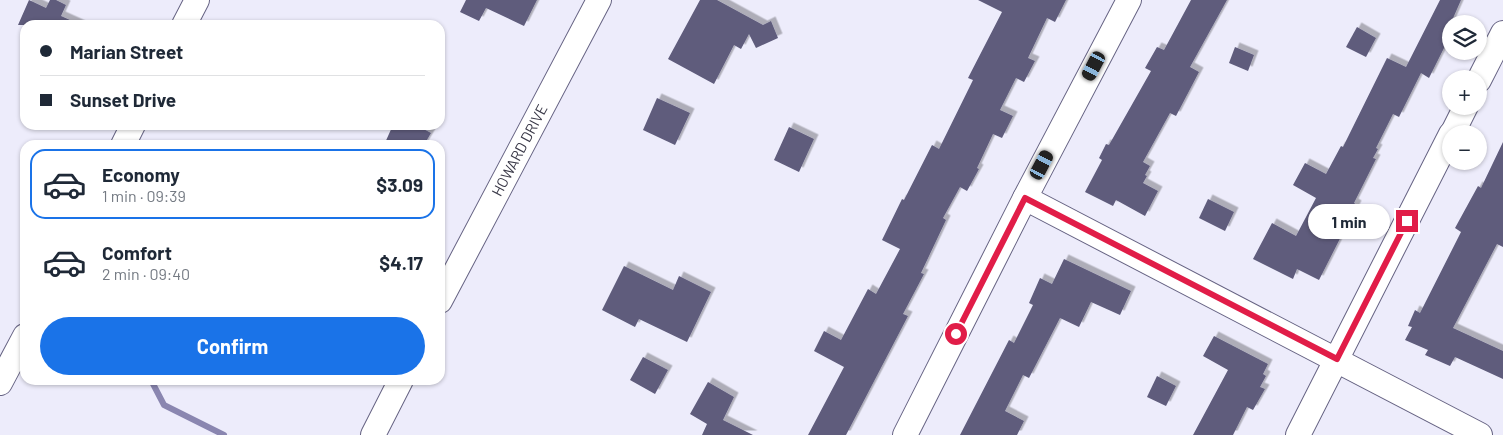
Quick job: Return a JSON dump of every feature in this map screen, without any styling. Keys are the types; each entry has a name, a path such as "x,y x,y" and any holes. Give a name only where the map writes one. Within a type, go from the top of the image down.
{"street":[{"path":"186,20 196,0"},
{"name":"HOWARD DRIVE","path":"445,292 599,0"},
{"path":"904,435 1128,0"},
{"path":"1484,70 1503,33"},
{"path":"1298,435 1442,152"},
{"path":"1025,198 1480,435"},
{"path":"0,383 20,345"},
{"path":"373,435 398,385"}],"building":[{"path":"29,0 46,8 50,0 56,0 66,5 61,16 70,20 20,20"},
{"path":"466,0 537,0 524,26 486,8 479,21 460,12"},
{"path":"700,0 717,0 763,25 771,21 778,38 756,48 749,34 741,49 734,45 714,84 668,59"},
{"path":"978,0 1066,0 1055,22 1047,18 1028,58 1035,61 1024,82 1016,78 1000,110 1013,116 1002,138 993,134 977,168 979,169 967,191 960,187 943,218 946,220 921,273 924,274 903,314 908,316 846,435 808,435 844,367 814,351 824,331 841,340 868,289 876,294 900,249 882,240 932,145 939,149 973,80 968,78 1002,12"},
{"path":"1191,0 1227,0 1190,67 1199,72 1176,116 1170,113 1143,162 1150,166 1143,183 1158,191 1145,216 1116,200 1113,206 1085,192 1102,160 1099,158 1106,144 1109,145 1151,71 1145,68 1157,47 1164,50"},
{"path":"1440,0 1461,0 1454,15 1442,15 1442,52 1429,78 1421,73 1399,117 1393,114 1376,148 1378,149 1373,158 1376,159 1354,203 1357,205 1319,280 1297,269 1293,279 1253,259 1272,223 1296,236 1316,198 1293,185 1305,163 1326,174 1341,146 1343,147 1387,58 1406,67"},
{"path":"1357,27 1376,38 1366,57 1346,47"},
{"path":"1235,47 1254,55 1248,71 1229,63"},
{"path":"657,98 690,113 675,145 643,130"},
{"path":"789,127 814,139 799,172 774,160"},
{"path":"391,130 425,130 431,133 427,140 386,140"},
{"path":"1503,142 1503,247 1497,244 1453,328 1503,351 1503,379 1455,357 1450,366 1425,355 1428,350 1405,340 1412,327 1408,326 1415,310 1420,313 1461,232 1455,228 1478,186 1481,188"},
{"path":"1208,199 1234,212 1225,231 1199,218"},
{"path":"1064,259 1131,291 1120,315 1091,302 1079,327 1060,318 1029,378 1023,375 1005,411 1024,421 1017,435 960,435 1009,340 1014,343 1033,305 1029,303 1040,278 1052,284"},
{"path":"624,266 673,290 679,276 711,292 687,342 639,319 635,327 602,310"},
{"path":"1214,336 1268,364 1263,374 1266,376 1260,387 1265,389 1253,410 1247,407 1233,435 1193,435 1228,370 1203,356"},
{"path":"643,357 668,370 655,394 630,380"},
{"path":"1157,376 1176,386 1166,406 1147,397"},
{"path":"708,382 734,397 723,420 753,435 702,435 707,424 690,414"}],"waterway":[{"path":"154,385 164,405 224,435"}],"route":[{"path":"956,334 1025,198 1337,359 1407,221"}]}
